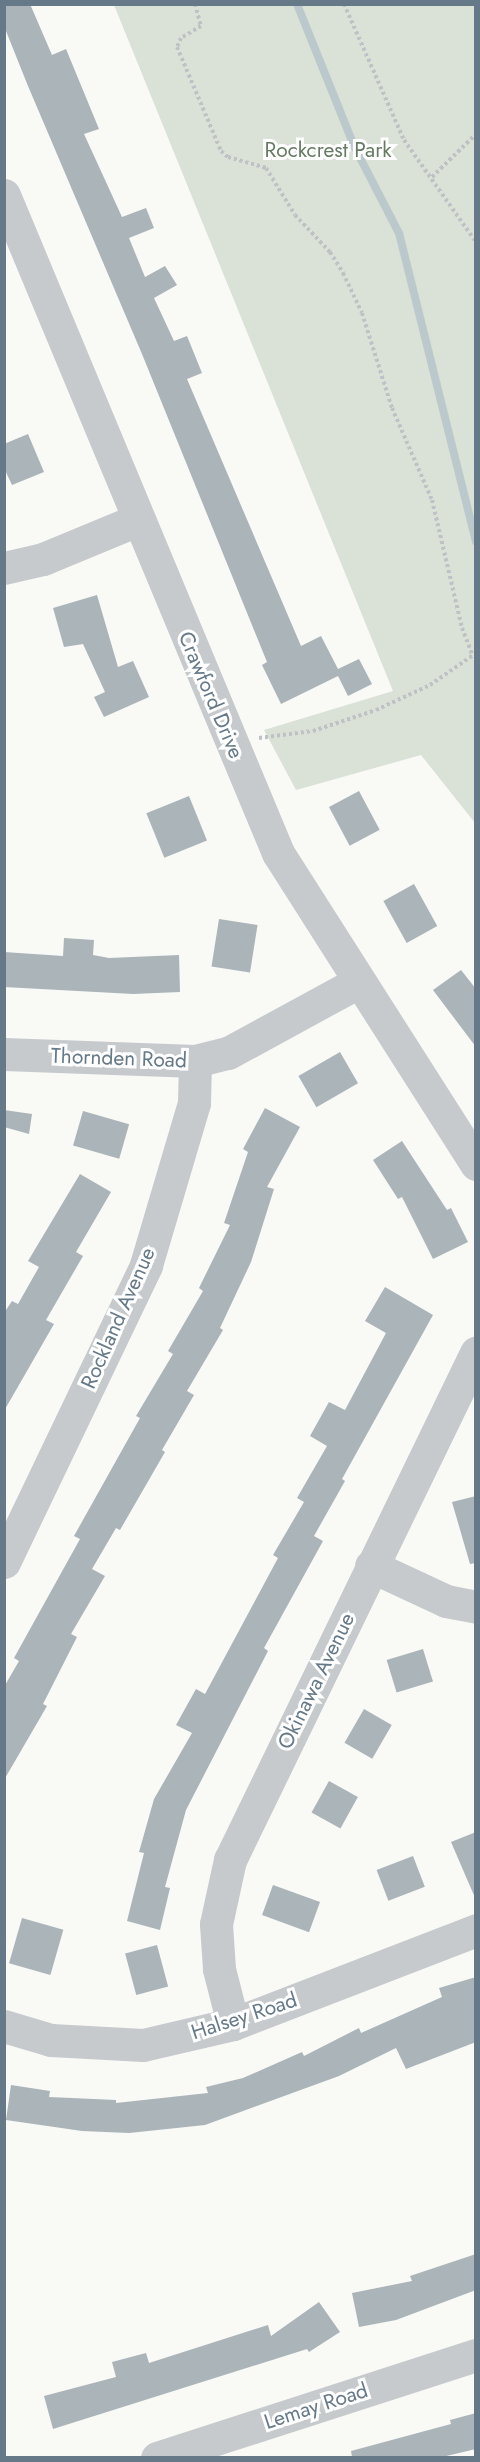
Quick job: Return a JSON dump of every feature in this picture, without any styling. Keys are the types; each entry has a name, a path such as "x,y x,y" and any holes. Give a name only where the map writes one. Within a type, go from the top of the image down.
{"street":[{"name":"Crawford Drive","path":"4,195 137,520 278,853 476,1164"},
{"path":"4,568 43,559 137,520"},
{"name":"Thornden Road","path":"4,1054 195,1061 228,1053 358,982"},
{"name":"Rockland Avenue","path":"4,1562 146,1265 194,1103 195,1061"},
{"name":"Okinawa Avenue","path":"233,2024 219,1969 216,1924 230,1860 476,1353"},
{"path":"371,1566 446,1601 476,1607"},
{"name":"Halsey Road","path":"4,2026 51,2040 143,2045 233,2024 476,1930"},
{"name":"Lemay Road","path":"157,2457 476,2355"}],"path":[{"path":"195,4 201,26 181,38 177,47 221,151 228,157 266,168 295,215 330,252 354,295 392,408 432,500 462,628 474,653 430,685 376,710 320,729 270,735 233,747"},
{"path":"344,4 404,140 476,242"},
{"path":"432,177 476,134"}],"green space":[{"name":"Rockcrest Park","path":"114,5 475,5 475,823 421,755 296,790 264,730 393,691"}],"building":[{"path":"4,4 30,4 52,55 66,49 99,129 84,134 122,217 146,208 154,228 129,238 145,277 165,266 177,285 154,298 174,341 187,336 202,373 187,379 301,646 321,636 338,669 359,659 372,684 348,696 338,676 281,704 262,665 267,662 142,354 4,26"},
{"path":"28,434 44,472 12,485 4,468 4,444"},
{"path":"97,595 118,667 133,661 149,697 104,717 94,697 105,692 83,644 64,647 53,608"},
{"path":"359,791 380,830 350,846 329,807"},
{"path":"189,796 207,841 164,858 146,813"},
{"path":"414,884 437,926 407,943 383,901"},
{"path":"219,919 258,925 250,973 211,966"},
{"path":"64,938 94,940 93,955 109,958 179,955 180,992 133,994 4,987 4,952 63,956"},
{"path":"461,970 476,989 476,1047 433,990"},
{"path":"340,1052 358,1083 316,1107 298,1076"},
{"path":"265,1108 300,1127 267,1187 274,1189 251,1262 220,1328 223,1330 187,1391 194,1395 162,1450 165,1452 120,1530 116,1528 92,1569 105,1576 71,1634 77,1637 43,1704 47,1706 4,1780 4,1687 19,1661 14,1658 80,1539 74,1536 140,1418 136,1416 173,1354 168,1351 203,1291 199,1288 230,1225 224,1223 248,1152 243,1149"},
{"path":"4,1110 32,1114 29,1134 4,1127"},
{"path":"83,1111 129,1124 119,1159 73,1146"},
{"path":"402,1141 447,1210 451,1208 468,1242 433,1259 402,1197 398,1199 373,1160"},
{"path":"80,1174 111,1192 76,1252 83,1256 46,1320 54,1324 4,1411 4,1313 12,1301 18,1304 39,1267 28,1261"},
{"path":"385,1287 433,1315 342,1479 345,1481 314,1536 323,1541 264,1648 268,1651 186,1810 165,1887 170,1888 160,1930 127,1921 144,1853 139,1852 154,1799 192,1733 176,1725 196,1689 205,1694 278,1558 273,1555 304,1502 297,1498 327,1446 310,1436 329,1402 345,1410 386,1333 365,1321"},
{"path":"476,1496 476,1563 470,1564 452,1502"},
{"path":"423,1649 433,1682 397,1693 387,1660"},
{"path":"364,1709 392,1725 372,1759 344,1743"},
{"path":"329,1781 358,1797 340,1828 312,1812"},
{"path":"476,1832 476,1900 451,1842"},
{"path":"413,1856 425,1887 388,1901 377,1870"},
{"path":"273,1885 320,1902 309,1932 262,1915"},
{"path":"22,1918 63,1930 50,1975 9,1963"},
{"path":"157,1945 168,1987 136,1995 125,1954"},
{"path":"476,1977 476,2042 406,2069 396,2048 339,2076 205,2125 129,2133 82,2131 6,2120 11,2085 50,2091 49,2097 116,2100 116,2103 208,2093 206,2087 243,2078 302,2052 304,2056 359,2028 361,2033 442,1997 439,1988"},
{"path":"476,2254 476,2290 396,2320 359,2327 352,2293 412,2281 410,2276"},
{"path":"319,2302 340,2332 309,2352 307,2349 53,2429 44,2396 116,2377 112,2362 146,2353 149,2363 268,2325 271,2336"},
{"path":"476,2413 476,2449 442,2457 352,2457 351,2451 451,2424 450,2420"}],"waterway":[{"path":"297,4 354,146 399,233 476,542"}]}
